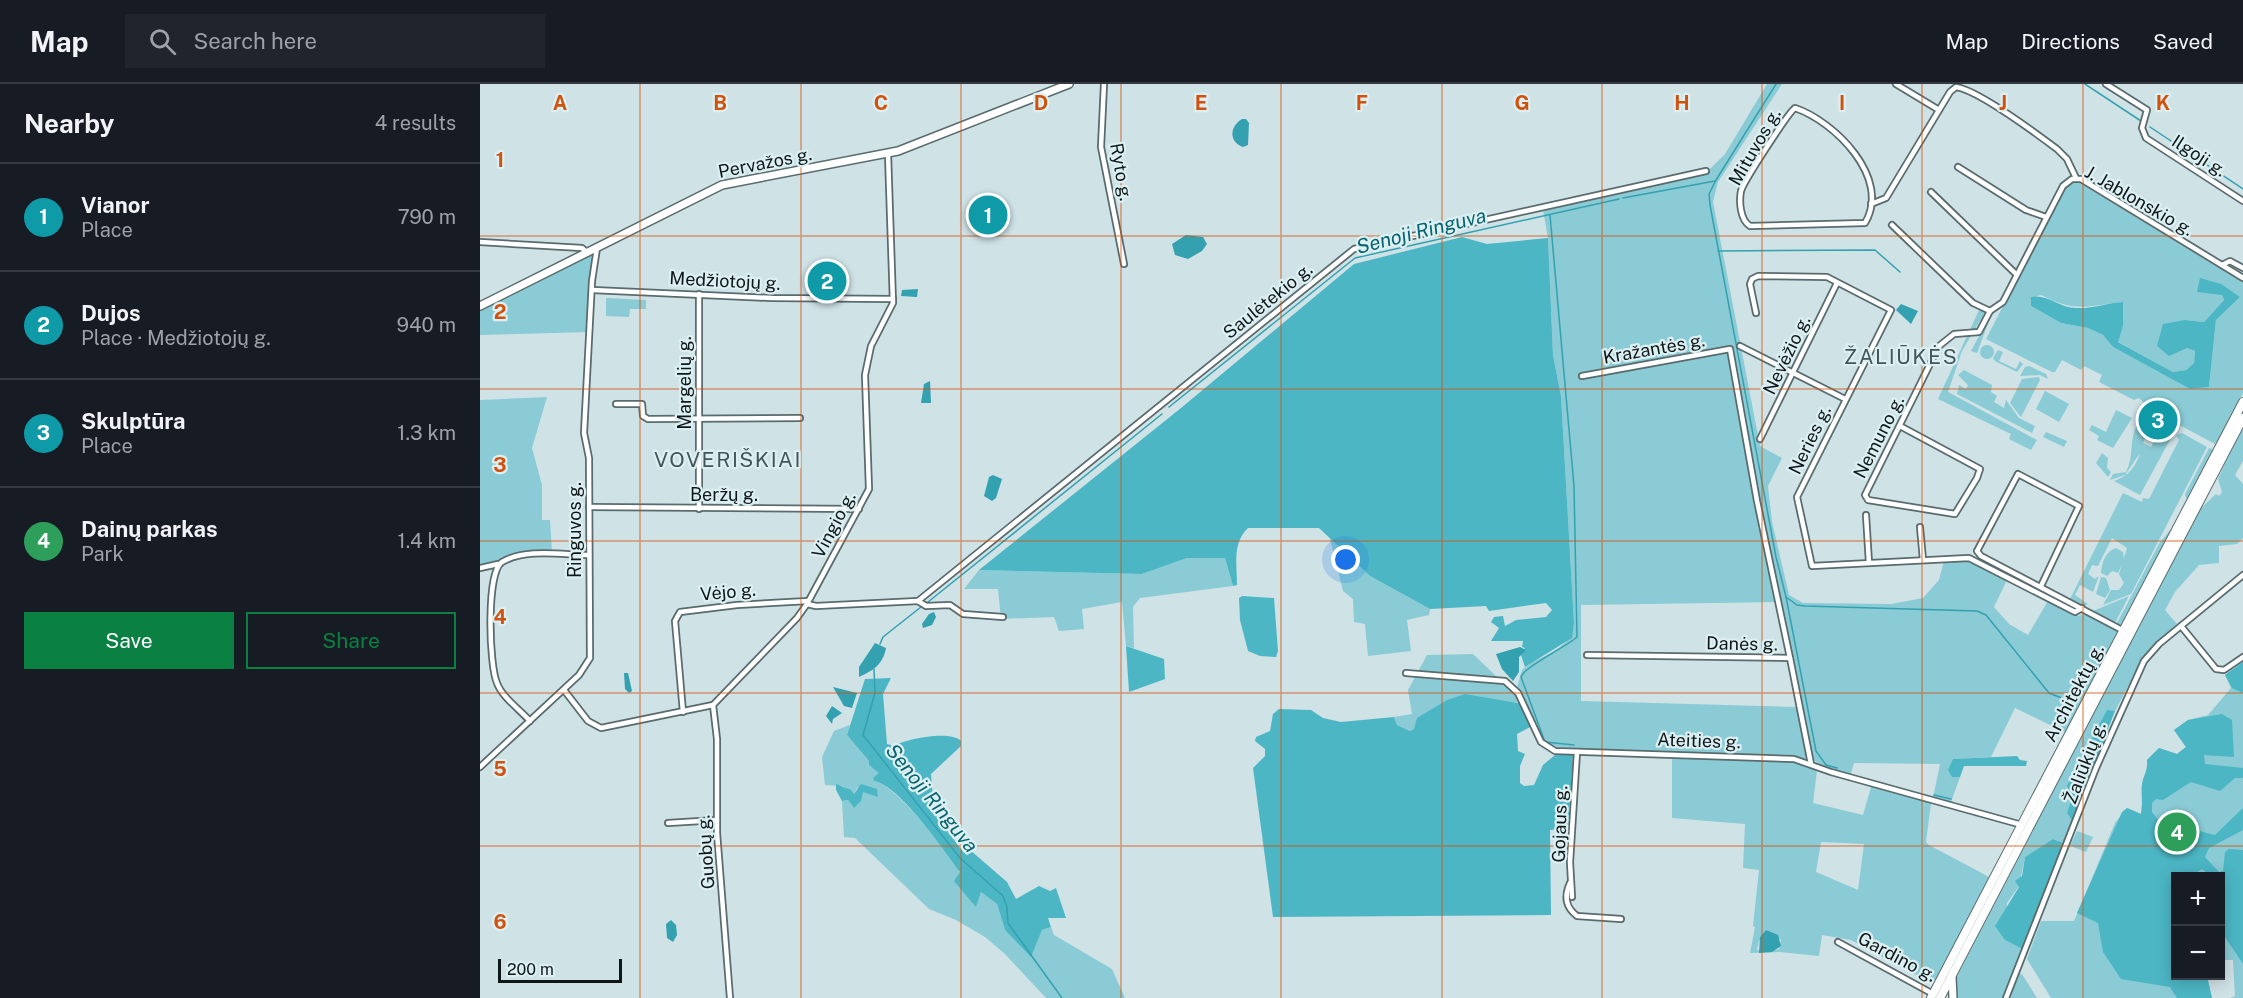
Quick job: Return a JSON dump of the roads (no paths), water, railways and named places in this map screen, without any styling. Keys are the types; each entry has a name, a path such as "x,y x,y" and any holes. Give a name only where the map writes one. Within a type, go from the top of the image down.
{"main road":[{"name":"Pervažos g.","path":"480,306 722,185 888,154 1069,84"},
{"name":"Architektų g.","path":"1937,997 2239,421 2243,402"},
{"name":"Architektų g.","path":"2097,688 2124,631 2155,578"},
{"name":"Architektų g.","path":"1937,997 1952,976 2025,826"},
{"path":"1952,976 1953,998"}],"street":[{"name":"Ryto g.","path":"1104,84 1101,147 1124,264"},
{"path":"1896,84 1939,110"},
{"name":"Ilgoji g.","path":"2106,84 2147,110 2142,128 2146,138 2243,201"},
{"path":"1871,204 1886,198 1950,92 1956,87 1963,88 2057,149 2067,159 2076,178"},
{"name":"Mituvos g.","path":"1795,108 1837,134 1858,155 1868,175 1871,204 1865,223 1750,226 1742,217 1742,189 1795,108"},
{"name":"Vingio g.","path":"713,705 797,618 868,489 870,474 864,395 868,357 875,336 890,314 893,299 888,154"},
{"path":"1958,166 2026,210 2046,217"},
{"name":"Saulėtekio g.","path":"918,601 1354,249 1706,171"},
{"name":"J. Jablonskio g.","path":"1990,311 2002,302 2063,186 2076,178 2243,278"},
{"path":"1931,192 2016,274"},
{"path":"1892,225 1973,303 1990,311"},
{"path":"480,242 582,248 588,253"},
{"name":"Ringuvos g.","path":"480,767 564,690 584,669 590,658 589,458 584,433 592,290 597,248"},
{"name":"J. Jablonskio g.","path":"2222,265 2230,261 2243,268"},
{"path":"1756,313 1750,284 1752,279 1758,276 1815,275 1837,283"},
{"name":"Neries g.","path":"1837,283 1891,310 1797,497 1812,566 1969,558 2076,612 2082,608"},
{"name":"Nevėžio g.","path":"1760,439 1837,283"},
{"name":"Medžiotojų g.","path":"592,290 893,299"},
{"name":"Margelių g.","path":"699,294 699,508"},
{"name":"Nemuno g.","path":"1900,426 1980,469 1955,514 1866,498 1865,495 1939,346 1954,334 1979,332 1990,311"},
{"path":"1740,346 1845,399"},
{"name":"Kražantės g.","path":"1582,376 1730,349 1757,501 1790,658"},
{"path":"616,404 642,404 643,416 648,420 800,418"},
{"path":"2041,586 2079,506 2018,474 1977,551 1981,556 2124,631"},
{"name":"Beržų g.","path":"590,507 859,509"},
{"path":"1866,515 1869,563"},
{"path":"1920,527 1923,560"},
{"path":"480,568 488,568 527,555 589,555"},
{"path":"501,563 494,574 491,606 495,679 503,693 530,721"},
{"path":"488,568 494,574"},
{"name":"Žaliūkių g.","path":"2006,998 2096,768 2144,661 2151,651 2243,575"},
{"path":"807,602 872,604 918,601 926,606 950,605 963,614 1003,617"},
{"name":"Vėjo g.","path":"683,712 675,621 677,614 683,610 711,607 807,602"},
{"path":"2181,626 2216,669 2224,670 2243,657"},
{"name":"Danės g.","path":"1587,655 1790,658 1811,764"},
{"name":"Ateities g.","path":"1406,673 1505,681 1518,693 1543,745 1555,751 1721,754 1794,759 1831,772 2025,826"},
{"path":"564,690 588,721 601,728 713,705"},
{"name":"Guobų g.","path":"713,705 717,739 717,819 730,998"},
{"name":"Gojaus g.","path":"1572,897 1570,862 1577,752"},
{"path":"668,823 717,819"},
{"path":"1571,880 1566,896 1567,906 1580,918 1621,919"},
{"name":"Gardino g.","path":"1838,942 1937,997"}],"waterway":[{"path":"1776,84 1709,194 1776,557 1816,751 1826,765 1837,768"},
{"path":"2085,84 2141,121"},
{"path":"2150,127 2243,189"},
{"name":"Senoji Ringuva","path":"1623,198 1715,181"},
{"name":"Senoji Ringuva","path":"1169,407 1355,258 1619,199"},
{"path":"1550,215 1574,486 1577,637 1529,668 1521,677 1545,742 1574,745"},
{"path":"1718,251 1875,250 1900,272"},
{"name":"Senoji Ringuva","path":"928,602 1162,414"},
{"path":"1786,597 1797,605 1805,606 1977,611 1986,615 2049,693 2072,702"},
{"name":"Senoji Ringuva","path":"880,644 883,637 921,607"},
{"name":"Senoji Ringuva","path":"874,669 875,693 863,735 960,858 1003,896 1007,907 1008,923 1062,998"},
{"path":"1934,795 1951,799"}],"place":[{"name":"Vianor","path":"988,215"},
{"name":"Dujos","path":"827,281"},
{"name":"Skulptūra","path":"2158,420"},
{"name":"Dainų parkas","path":"2177,832"}],"district":[{"name":"ŽALIŪKĖS","path":"1901,357"},
{"name":"VOVERIŠKIAI","path":"728,460"}]}
